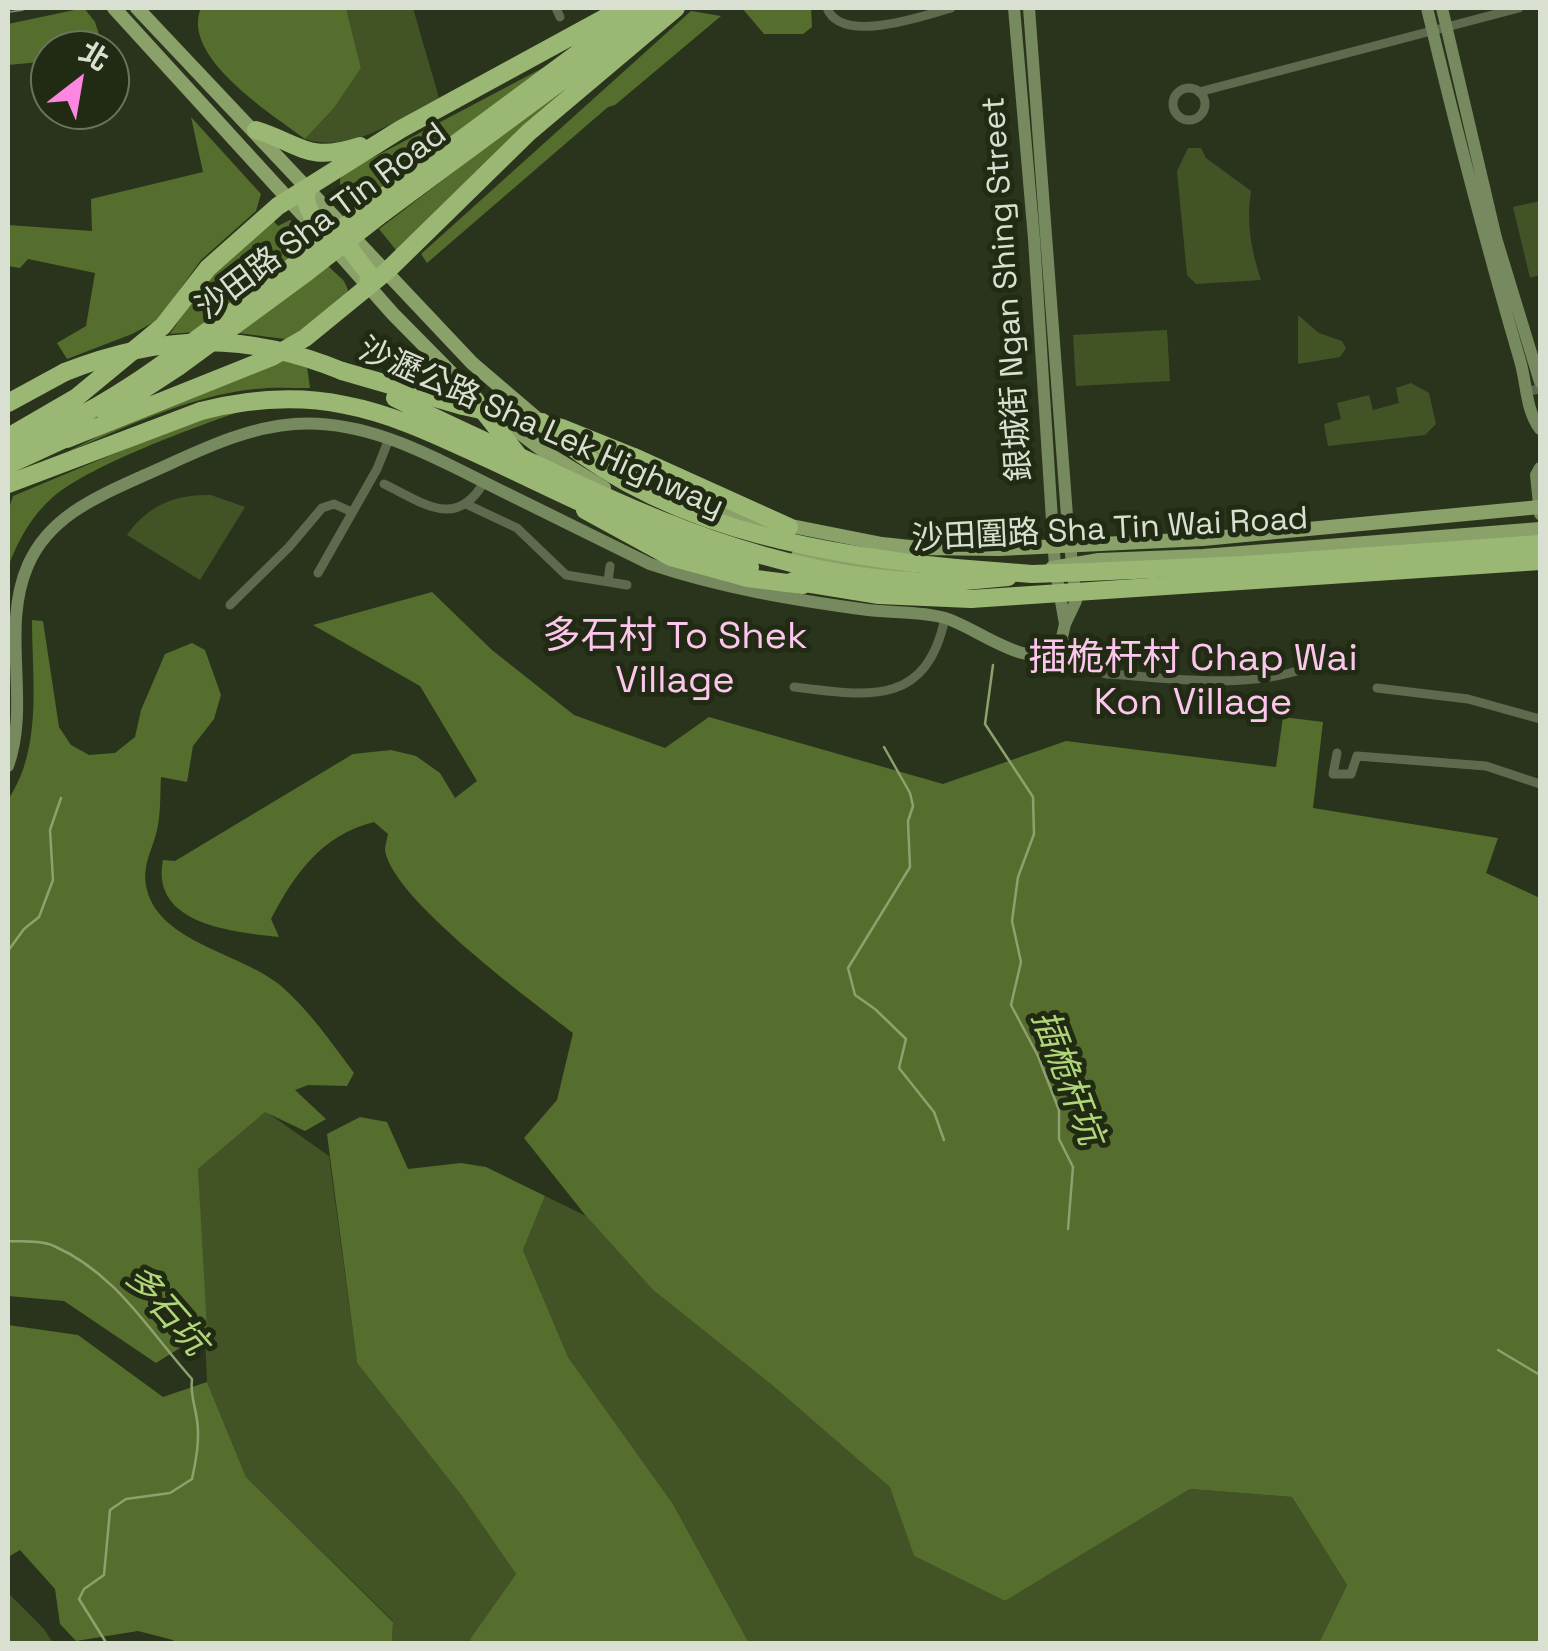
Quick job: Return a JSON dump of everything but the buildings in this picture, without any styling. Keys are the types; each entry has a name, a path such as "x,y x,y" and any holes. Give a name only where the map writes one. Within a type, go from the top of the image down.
{"highway":[{"path":"8,437 76,397 129,355 163,326 208,268 289,198 384,139 623,8"},
{"name":"沙田路 Sha Tin Road","path":"8,465 67,439 178,367 639,8"},
{"name":"沙田路 Sha Tin Road","path":"378,208 660,8"},
{"path":"67,439 292,346 326,323 387,271 529,132 676,8"},
{"path":"256,130 316,154 330,154 384,139"},
{"path":"308,186 304,198 325,237"},
{"path":"348,231 350,249 369,274 368,287"},
{"name":"沙田路 Sha Tin Road","path":"8,447 89,411 302,268"},
{"name":"沙瀝公路 Sha Lek Highway","path":"8,402 65,372 130,350 194,341 272,348 342,371 642,514 754,554 820,570 906,581 954,582 1540,544"},
{"path":"342,371 455,404 562,428 789,526"},
{"path":"469,393 510,448 594,517 648,548 704,568 803,584"},
{"name":"沙瀝公路 Sha Lek Highway","path":"8,484 201,411 248,401 327,402 412,425 650,533 803,584 879,595 971,598 1540,561"},
{"path":"542,422 605,472 664,502 723,524 878,559 1032,574"}],"main road":[{"name":"沙田圍路 Sha Tin Wai Road","path":"114,8 469,393 545,452 600,485 658,513 726,538 798,556 934,572 1055,568 1072,562 1204,556 1540,529"},
{"name":"沙田圍路 Sha Tin Wai Road","path":"138,8 484,375 542,422 671,490 741,516 919,548 1204,539 1540,510"}],"street":[{"path":"828,8 834,19 850,26 894,23 952,8"},
{"name":"銀城街 Ngan Shing Street","path":"1014,8 1062,545 1072,562 1076,601 1065,624"},
{"name":"銀城街 Ngan Shing Street","path":"1029,8 1062,545 1055,568 1065,624"},
{"path":"1426,8 1439,28 1496,238 1536,387 1530,417 1540,429"},
{"path":"1439,28 1442,8"},
{"path":"1198,92 1519,8"},
{"path":"8,766 17,725 18,601 28,566 46,536 69,514 100,495 228,438 274,426 336,425 389,439 650,564 735,590 945,618 1032,656 1052,654 1064,641 1065,624"},
{"path":"318,573 377,469 389,439"},
{"path":"1540,468 1536,475 1540,510"},
{"path":"384,484 437,509 453,509 466,504 484,482"},
{"path":"230,605 322,508 334,504 352,512"},
{"path":"466,504 517,528 566,575 627,585"},
{"path":"608,582 610,566"},
{"path":"794,686 868,695 905,684 922,672 934,656 945,618"},
{"path":"1064,641 1078,650 1092,669 1107,674 1248,681 1285,675 1319,663"},
{"path":"1377,688 1468,700 1540,719"},
{"path":"809,703 811,689"},
{"path":"1337,752 1334,774 1351,774 1357,756 1486,766 1540,784"}],"green space":[{"path":"84,8 98,30 30,30 30,63 8,65 8,24"},
{"path":"201,8 346,8 361,68 334,108 305,139 252,99 216,64 198,27"},
{"path":"346,8 413,8 439,98 358,138 340,142 305,139 334,108 361,68"},
{"path":"742,8 811,8 812,27 803,34 764,34"},
{"path":"691,11 721,16 608,107 427,263 421,254"},
{"path":"552,63 357,207 340,190 344,173"},
{"path":"588,69 582,77 396,250 379,229"},
{"path":"191,117 261,194 256,211 201,260 158,320 67,359 57,343 86,326 95,273 28,259 20,268 8,266 8,225 92,231 91,199 203,172"},
{"path":"1188,148 1201,148 1206,158 1251,191 1250,236 1261,280 1196,284 1187,275 1177,171"},
{"path":"1540,201 1540,275 1530,278 1513,207"},
{"path":"270,217 278,226 290,220 314,246 195,332 170,334 212,270"},
{"path":"328,266 344,281 346,296 293,340 238,333"},
{"path":"1298,315 1319,333 1342,341 1346,348 1340,357 1298,364"},
{"path":"1167,330 1170,381 1076,386 1073,335"},
{"path":"281,358 307,366 310,388 255,389 205,398 63,454 146,412"},
{"path":"1411,383 1429,393 1436,424 1425,435 1328,446 1324,424 1341,419 1337,403 1369,395 1373,410 1399,403 1396,388"},
{"path":"244,410 145,447 72,484 46,503 32,520 8,567 8,511 13,496 202,417"},
{"path":"211,495 245,507 200,580 127,535 144,516 164,503"},
{"path":"432,592 492,650 574,715 665,748 709,717 943,784 1066,741 1276,767 1283,717 1323,722 1313,808 1498,838 1486,873 1540,898 1540,1643 1319,1643 1347,1585 1292,1497 1190,1489 1005,1601 914,1556 890,1487 772,1385 653,1290 586,1216 524,1138 557,1100 573,1033 466,948 411,894 393,870 385,850 388,834 374,822 339,836 312,858 271,919 279,937 219,928 182,912 169,899 162,882 163,860 175,861 353,754 391,750 416,756 440,773 455,798 477,781 420,686 313,625"},
{"path":"32,620 43,621 59,727 71,745 89,755 115,753 135,737 141,710 165,654 192,643 205,650 221,695 214,719 193,746 187,782 161,777 158,824 146,866 147,890 155,908 184,934 280,985 310,1016 354,1073 347,1086 308,1085 295,1090 326,1119 305,1131 265,1112 198,1169 207,1331 156,1363 64,1301 8,1296 8,800 27,758 31,736"},
{"path":"265,1111 329,1156 357,1363 462,1496 516,1574 470,1639 472,1643 392,1643 393,1621 246,1477 207,1382 198,1169"},
{"path":"360,1117 387,1122 408,1169 461,1163 486,1167 545,1196 523,1250 568,1357 673,1504 749,1643 472,1643 470,1639 516,1574 462,1496 357,1363 327,1134"},
{"path":"545,1196 586,1216 653,1290 891,1487 914,1556 1005,1601 1190,1489 1292,1497 1347,1585 1319,1643 749,1643 673,1504 568,1357 523,1250"},
{"path":"8,1325 78,1335 163,1397 207,1382 246,1477 393,1622 392,1643 175,1643 138,1631 76,1641 60,1624 55,1589 20,1550 8,1557"},
{"path":"8,1593 44,1629 53,1643 8,1643"}],"waterway":[{"name":"插桅杆坑","path":"993,665 985,724 1033,797 1034,834 1018,877 1012,921 1021,962 1011,1005 1038,1056 1059,1110 1059,1139 1073,1167 1068,1229"},
{"path":"884,747 910,793 913,806 908,821 910,867 848,968 855,995 906,1039 899,1068 934,1112 944,1140"},
{"name":"多石坑","path":"8,951 39,917 53,880 50,830 61,798"},
{"name":"多石坑","path":"8,1241 49,1244 96,1272 114,1287 192,1379 198,1435 192,1479 170,1493 126,1499 110,1510 104,1575 84,1589 79,1599 107,1644"},
{"path":"1498,1350 1540,1375"}],"railway":[{"path":"8,10 22,8"}],"district":[{"name":"多石村 To Shek Village","path":"675,660"},
{"name":"插桅杆村 Chap Wai Kon Village","path":"1193,682"}]}
